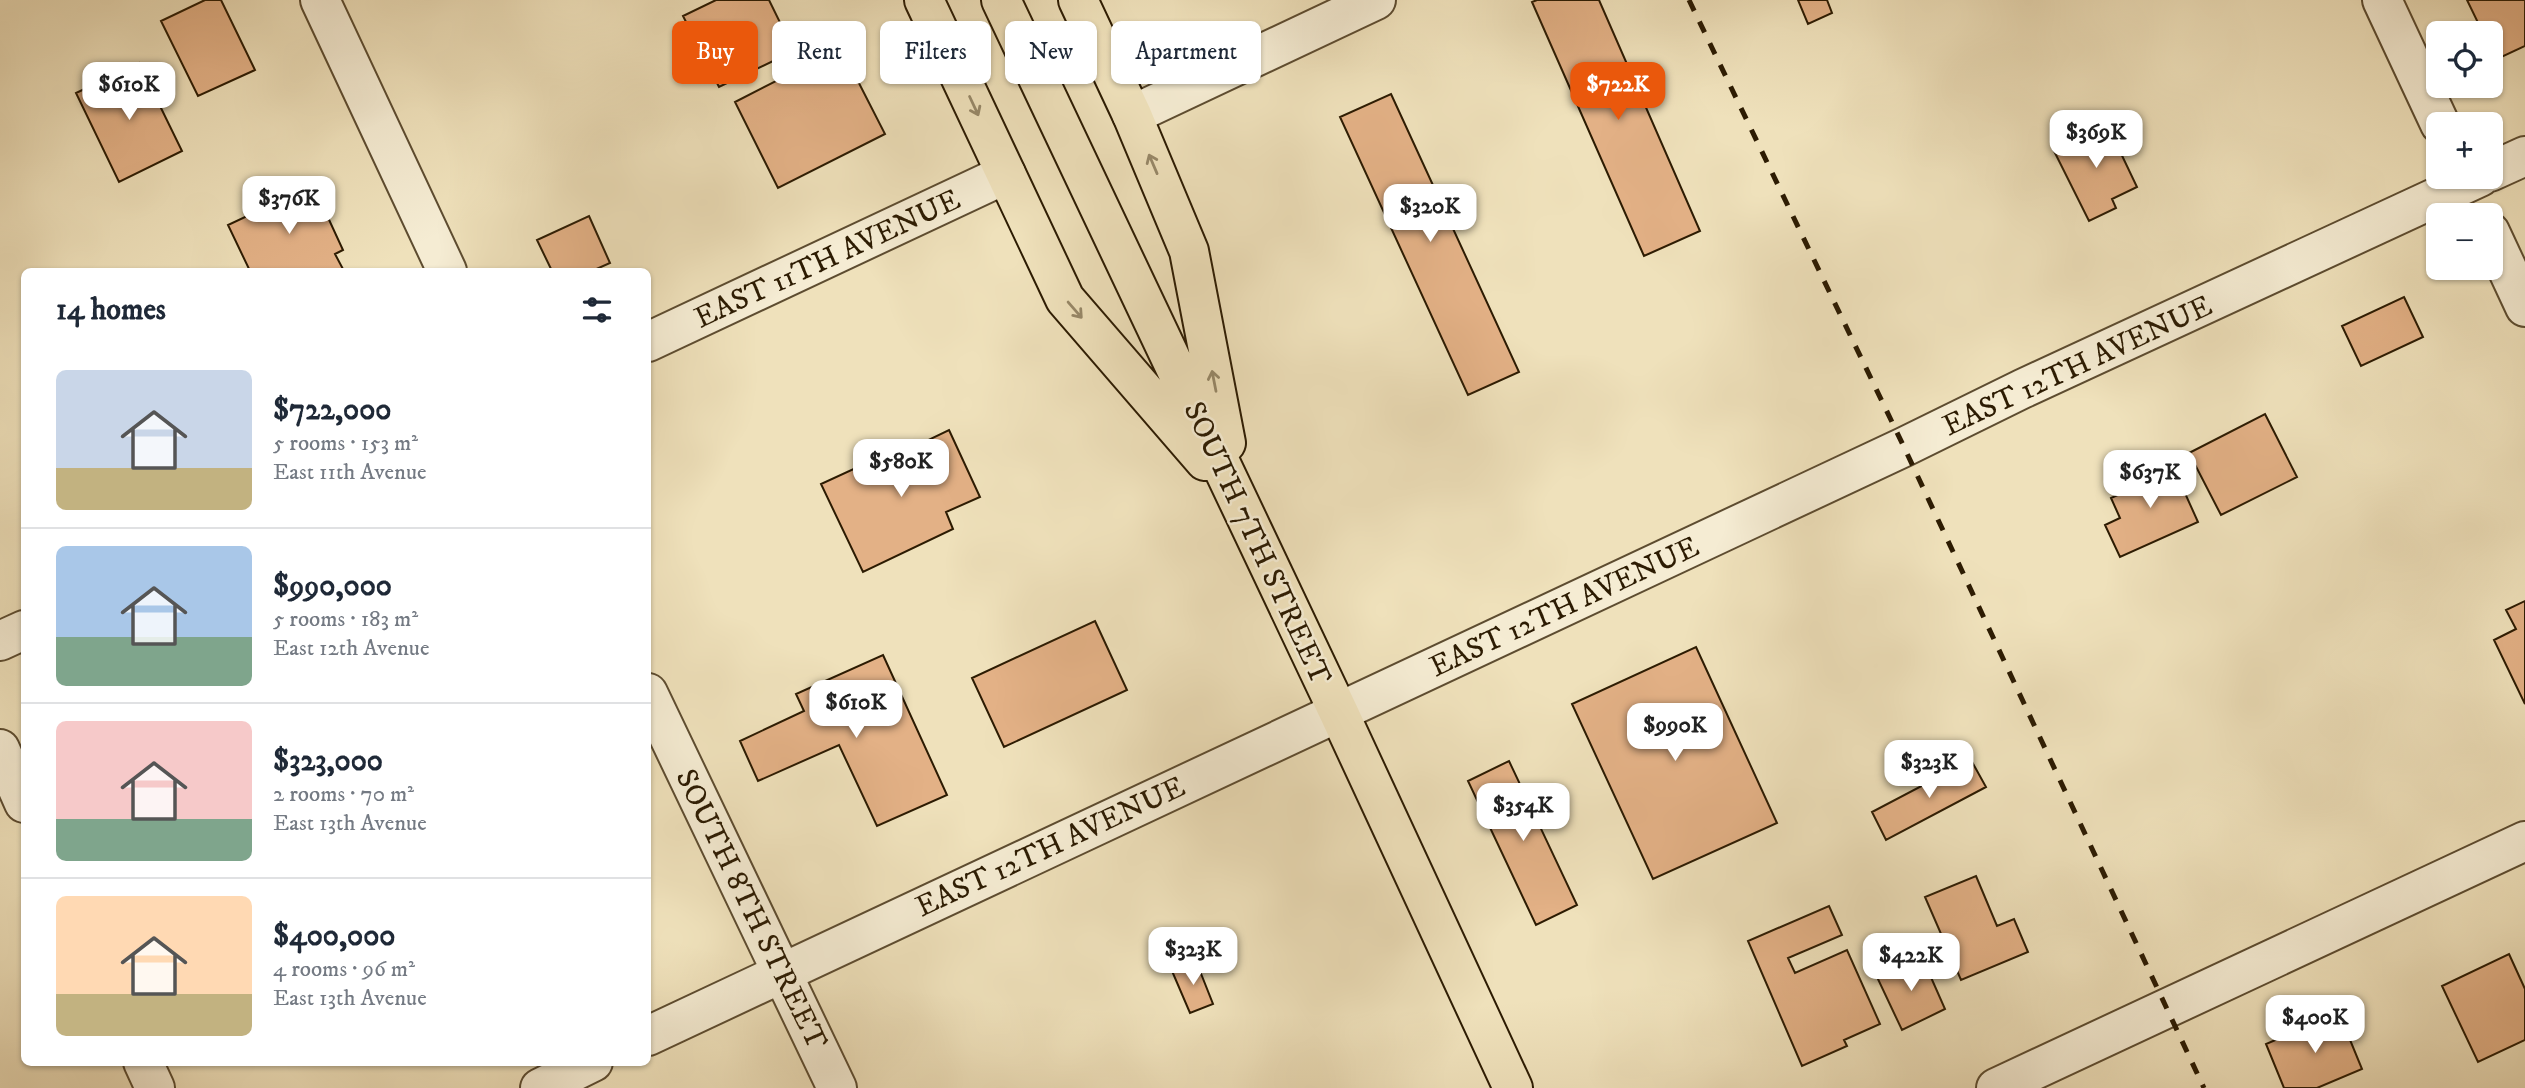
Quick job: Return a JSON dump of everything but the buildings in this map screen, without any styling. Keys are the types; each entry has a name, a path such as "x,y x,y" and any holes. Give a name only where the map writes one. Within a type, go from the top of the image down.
{"main road":[{"path":"925,0 1065,299 1236,496"},
{"name":"SOUTH 7TH STREET","path":"1001,0 1338,711 1513,1088"},
{"path":"1078,0 1132,115 1189,251 1236,496"}],"street":[{"path":"320,0 446,268"},
{"path":"1132,115 1376,0"},
{"path":"2382,0 2434,112"},
{"name":"EAST 12TH AVENUE","path":"2503,169 2525,156"},
{"name":"EAST 11TH AVENUE","path":"651,341 1006,174"},
{"name":"EAST 12TH AVENUE","path":"651,1036 1904,447 2022,389 2468,189"},
{"path":"2503,260 2525,307"},
{"path":"0,641 21,631"},
{"name":"SOUTH 8TH STREET","path":"651,698 837,1088"},
{"path":"0,749 21,796"},
{"path":"1996,1088 2525,841"},
{"path":"145,1066 155,1088"},
{"path":"540,1088 585,1066"}],"railway":[{"path":"1689,0 1904,447 2204,1088"}]}
